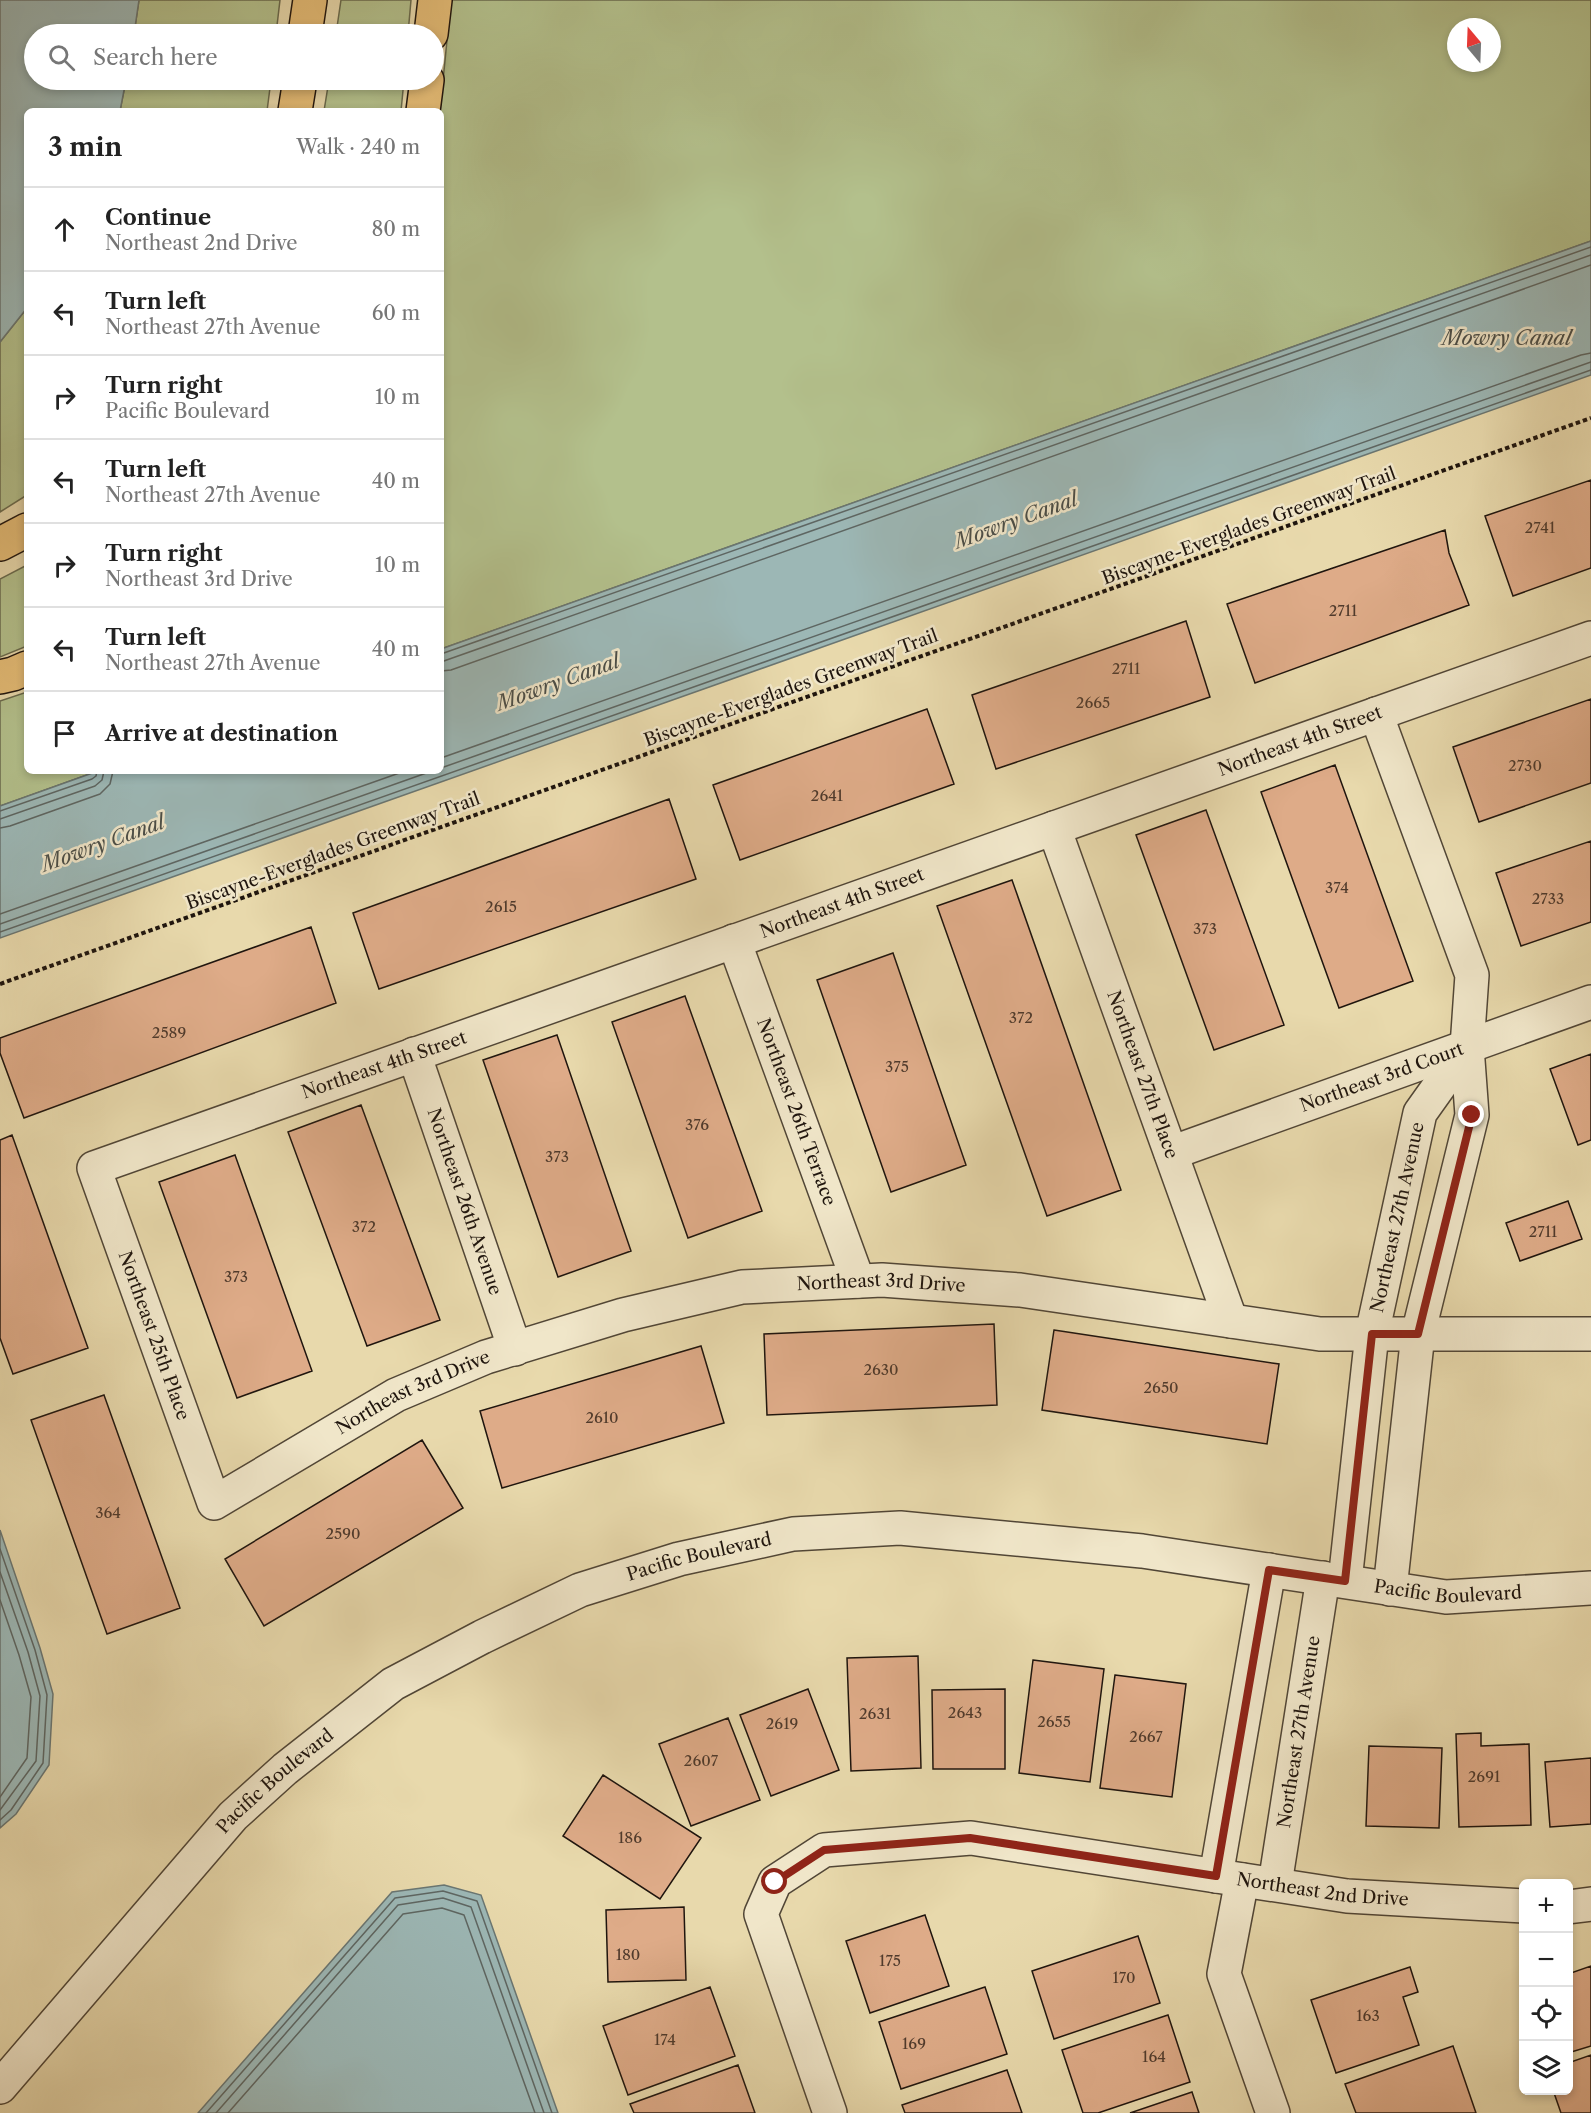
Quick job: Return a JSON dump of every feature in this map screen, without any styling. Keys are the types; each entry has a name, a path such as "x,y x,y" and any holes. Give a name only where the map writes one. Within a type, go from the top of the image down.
{"highway":[{"path":"306,24 310,0"},
{"path":"432,24 435,0"},
{"path":"295,108 298,90"},
{"path":"423,108 426,90"},
{"path":"0,544 24,532"},
{"path":"0,677 24,669"}],"street":[{"name":"Northeast 4th Street","path":"94,1168 1591,638"},
{"path":"1376,714 1472,975 1467,1047 1472,1115 1418,1334 1390,1588"},
{"name":"Northeast 27th Place","path":"1054,828 1232,1321"},
{"name":"Northeast 26th Terrace","path":"734,941 858,1281"},
{"name":"Northeast 3rd Court","path":"1171,1153 1591,1002"},
{"name":"Northeast 27th Avenue","path":"1275,1884 1334,1580 1372,1334 1420,1113 1467,1047"},
{"name":"Northeast 26th Avenue","path":"414,1054 515,1348"},
{"name":"Northeast 25th Place","path":"94,1168 214,1503"},
{"name":"Northeast 3rd Drive","path":"214,1503 396,1395 486,1357 623,1315 742,1287 882,1280 1020,1290 1320,1334 1591,1334"},
{"name":"Pacific Boulevard","path":"0,2087 234,1816 285,1769 393,1684 482,1636 580,1590 679,1559 793,1534 900,1528 1142,1551 1446,1597 1591,1588"},
{"path":"1269,1570 1229,1878 1224,1974 1273,2113"},
{"name":"Northeast 2nd Drive","path":"830,2113 761,1914 775,1882 824,1850 970,1838 1347,1896 1519,1906"},
{"path":"1573,1907 1591,1905"}],"path":[{"name":"Biscayne-Everglades Greenway Trail","path":"0,984 1591,418"}],"green space":[{"path":"139,0 280,0 277,24 135,24"},
{"path":"341,0 411,0 409,24 337,24"},
{"path":"451,0 1591,0 1591,241 444,648 444,108 440,108 442,90 444,90"},
{"path":"124,90 270,90 267,108 121,108"},
{"path":"327,90 403,90 401,108 324,108"},
{"path":"24,312 24,497 0,512 0,342"},
{"path":"24,567 24,647 0,657 0,579"},
{"path":"24,693 24,774 90,774 0,806 0,701"}],"water":[{"path":"0,0 139,0 135,24 24,24 24,90 124,90 121,108 24,108 24,312 0,342"},
{"name":"Mowry Canal","path":"1591,241 1591,375 0,938 0,806 90,774 444,774 444,648"},
{"path":"0,1530 53,1694 49,1765 16,1814 0,1828"},
{"path":"444,1885 481,1895 558,2113 198,2113 392,1892"}],"building":[{"path":"1591,480 1591,568 1513,596 1485,516"},
{"path":"1445,530 1449,553 1469,605 1255,683 1227,604"},
{"path":"1186,621 1210,697 996,769 972,695"},
{"path":"1591,699 1591,783 1479,822 1453,747"},
{"path":"927,709 954,784 740,860 713,785"},
{"path":"1335,765 1413,981 1339,1008 1261,792"},
{"path":"669,799 696,879 379,989 353,913"},
{"path":"1206,810 1284,1025 1214,1050 1136,835"},
{"path":"1591,841 1591,922 1521,946 1496,873"},
{"path":"1012,880 1121,1190 1047,1216 937,906"},
{"path":"311,927 336,1003 24,1118 0,1053 0,1038"},
{"path":"893,953 966,1165 891,1192 817,980"},
{"path":"685,996 762,1211 688,1238 612,1022"},
{"path":"557,1035 631,1251 558,1277 483,1060"},
{"path":"1591,1054 1591,1140 1578,1145 1550,1069"},
{"path":"361,1105 440,1320 367,1346 288,1132"},
{"path":"12,1135 88,1348 13,1374 0,1338 0,1140"},
{"path":"235,1155 312,1371 237,1398 159,1182"},
{"path":"1568,1201 1582,1239 1520,1261 1506,1223"},
{"path":"994,1324 997,1405 767,1415 764,1334"},
{"path":"1054,1330 1279,1364 1267,1444 1042,1410"},
{"path":"701,1346 724,1423 502,1488 480,1411"},
{"path":"104,1395 180,1608 107,1634 31,1420"},
{"path":"422,1440 463,1508 264,1626 225,1559"},
{"path":"918,1656 921,1768 851,1771 847,1658"},
{"path":"1033,1660 1104,1669 1090,1782 1019,1773"},
{"path":"1115,1675 1186,1684 1172,1797 1100,1788"},
{"path":"808,1689 839,1770 771,1796 740,1715"},
{"path":"1005,1689 1005,1769 933,1769 932,1690"},
{"path":"728,1718 760,1800 691,1826 659,1744"},
{"path":"1481,1733 1481,1746 1529,1744 1531,1825 1459,1827 1456,1734"},
{"path":"1369,1746 1442,1748 1439,1828 1366,1826"},
{"path":"1591,1758 1591,1824 1550,1827 1545,1762"},
{"path":"603,1775 701,1838 660,1899 563,1836"},
{"path":"684,1907 686,1980 608,1982 606,1910"},
{"path":"925,1915 949,1986 870,2013 846,1941"},
{"path":"1138,1936 1160,2003 1054,2039 1032,1971"},
{"path":"1591,1966 1591,2046 1573,2051 1573,1987 1573,1972"},
{"path":"1410,1967 1418,1992 1403,1997 1419,2045 1336,2073 1311,2000"},
{"path":"710,1987 735,2056 628,2095 603,2026"},
{"path":"985,1987 1007,2054 901,2089 879,2022"},
{"path":"1168,2015 1190,2082 1098,2113 1083,2113 1062,2050"},
{"path":"1453,2046 1476,2113 1356,2113 1345,2084"},
{"path":"1591,2055 1591,2113 1561,2113 1555,2095 1573,2095 1573,2061"},
{"path":"738,2065 755,2113 634,2113 630,2104"},
{"path":"1007,2070 1022,2113 905,2113 902,2105"},
{"path":"1192,2092 1199,2113 1130,2113"}],"route":[{"path":"775,1882 824,1850 970,1838 1216,1876 1269,1570 1345,1581 1372,1334 1418,1334 1472,1115"}]}
